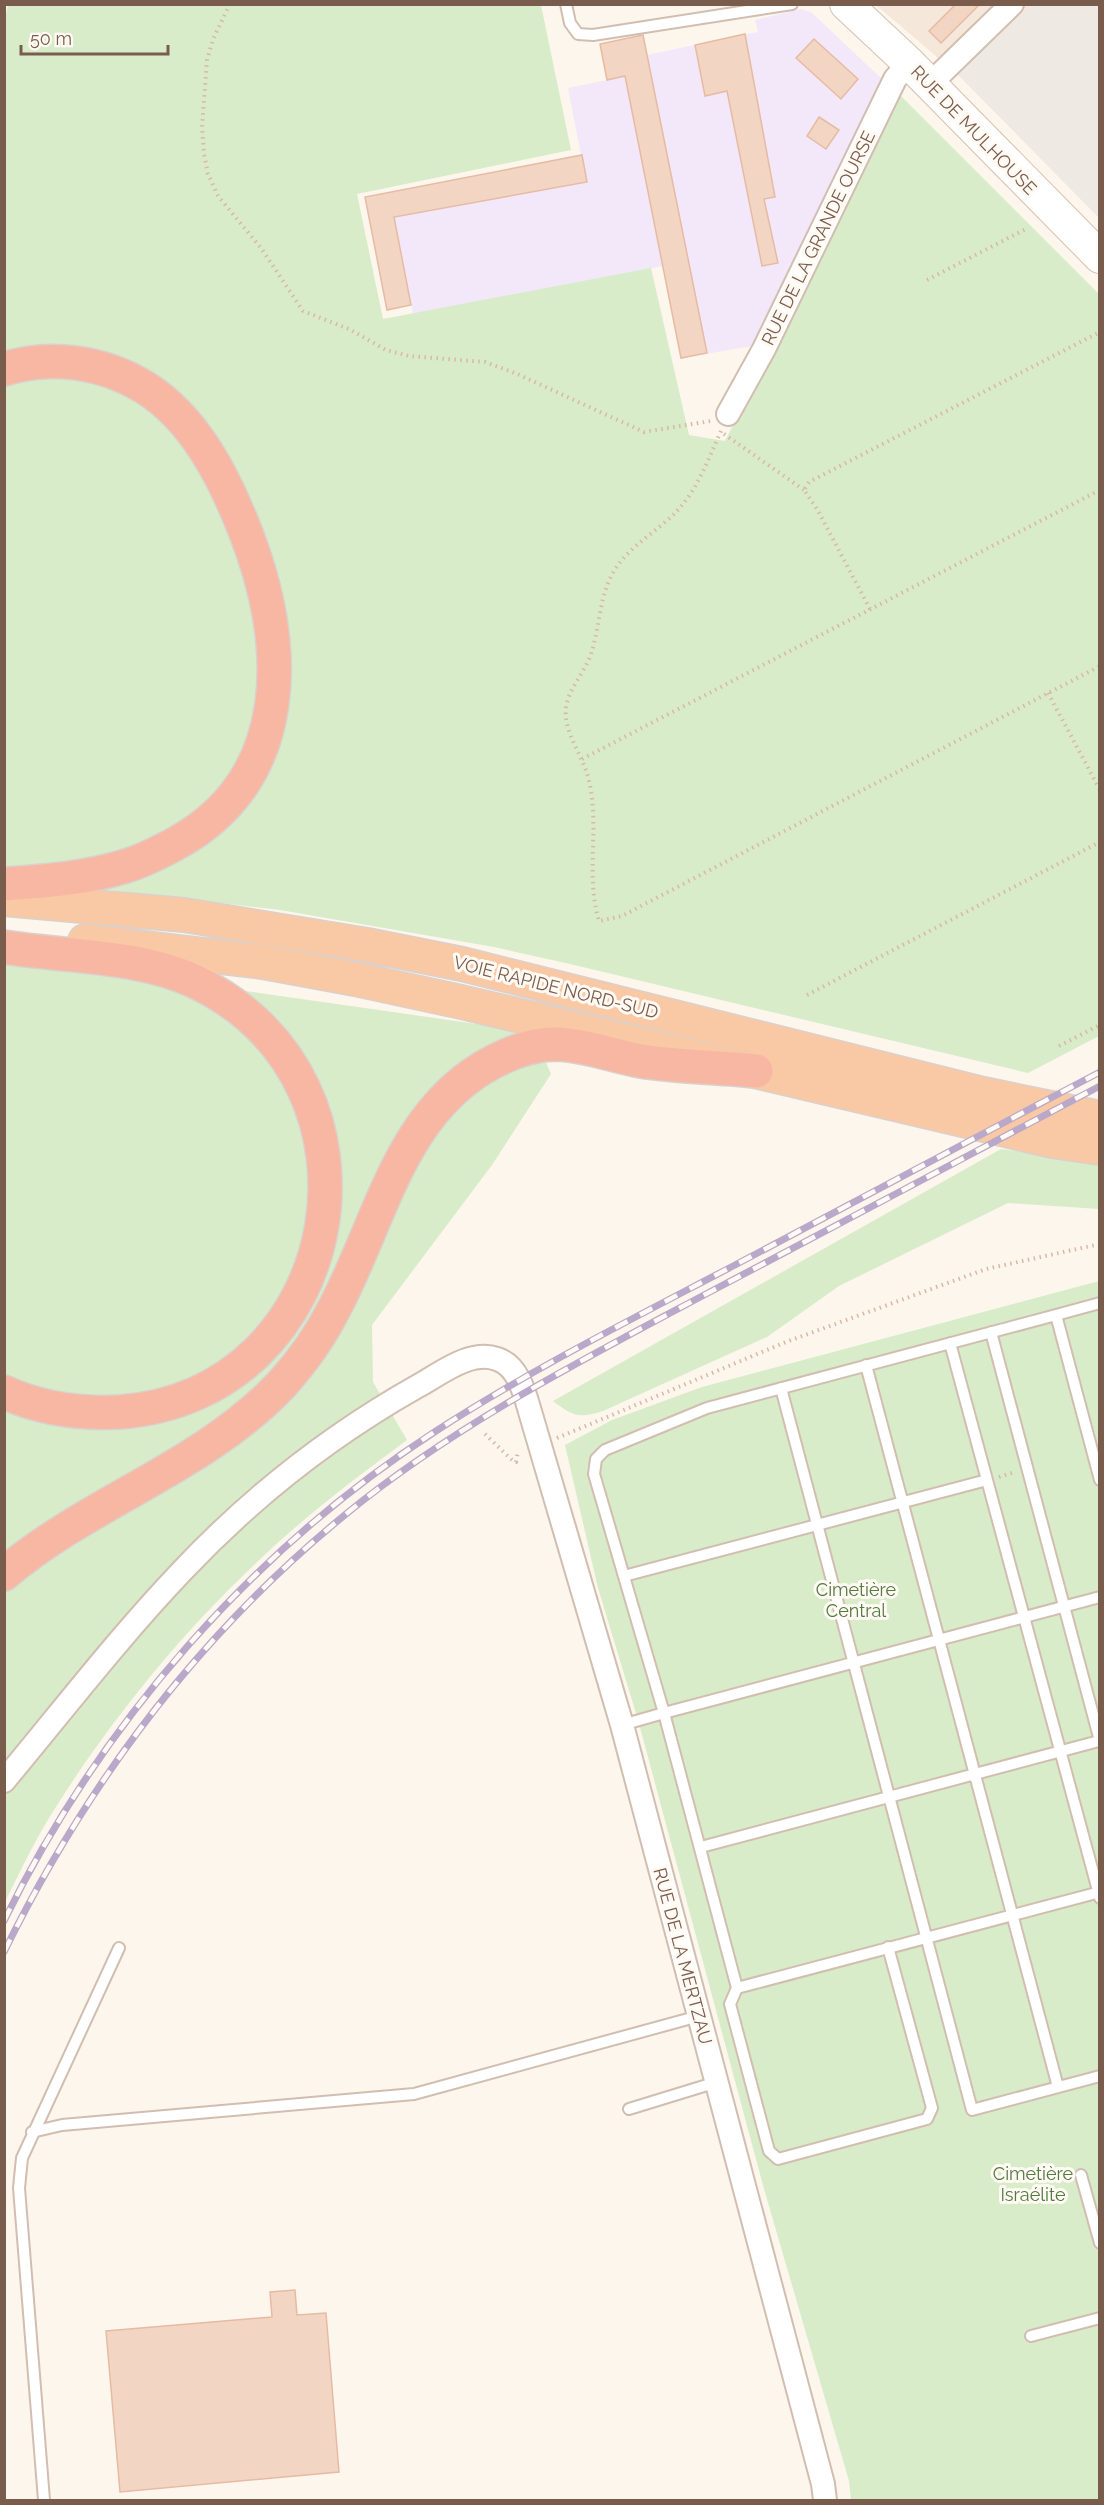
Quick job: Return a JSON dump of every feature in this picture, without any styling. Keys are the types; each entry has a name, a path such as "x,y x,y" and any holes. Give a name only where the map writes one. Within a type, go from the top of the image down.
{"highway":[{"path":"4,369 38,362 59,362 99,368 122,375 144,387 179,417 205,451 225,485 249,541 268,611 274,655 274,678 268,726 252,769 224,807 201,827 168,848 131,865 73,879 4,884"},
{"name":"VOIE RAPIDE NORD-SUD","path":"4,900 184,915 388,949 462,964 635,1006 983,1094 1100,1119"},
{"name":"VOIE RAPIDE NORD-SUD","path":"4,936 95,942 263,962 457,1001 1052,1141 1100,1148"},
{"path":"4,947 129,963 175,972 219,994 240,1009 279,1048 306,1092 321,1138 325,1162 326,1197 315,1256 291,1308 258,1350 216,1383 164,1405 103,1413 70,1411 44,1406 4,1392"},
{"path":"4,1574 54,1539 213,1444 250,1414 281,1384 310,1348 335,1307 390,1182 413,1138 433,1110 456,1086 482,1068 511,1053 557,1044 644,1061 756,1071"}],"main road":[{"name":"RUE DE MULHOUSE","path":"846,4 919,74 1100,258"}],"street":[{"name":"RUE DE LA GRANDE OURSE","path":"724,424 764,349 895,79 919,74 1012,4"},
{"name":"RUE DE LA MERTZAU","path":"4,1781 184,1569 249,1507 333,1440 424,1383 468,1359 480,1357 500,1359 514,1372 531,1414 622,1725 823,2484 825,2500"}],"lane":[{"path":"566,4 570,23 578,34 593,35 792,4"},
{"path":"888,1947 932,2108 927,2119 778,2158 769,2151 730,2004 736,1988 701,1847 664,1713 594,1474 596,1459 605,1450 707,1408 1100,1303"},
{"path":"1056,1315 1100,1480"},
{"path":"701,1847 1100,1741 991,1332"},
{"path":"736,1988 1099,1894 950,1342"},
{"path":"866,1365 1058,2087"},
{"path":"781,1388 972,2110 1100,2076"},
{"path":"624,1576 987,1480"},
{"path":"622,1725 1100,1597"},
{"path":"44,2500 19,2188 22,2158 32,2132 119,1948"},
{"path":"32,2132 62,2125 414,2094 699,2016"},
{"path":"629,2109 717,2082"},
{"path":"1081,2175 1100,2243"},
{"path":"1031,2336 1100,2318"}],"path":[{"path":"230,4 213,39 207,60 202,127 208,174 218,196 261,248 303,311 349,329 386,350 410,356 485,362 515,373 645,432 710,421 724,424 804,490 818,509 870,609"},
{"path":"927,280 1028,228"},
{"path":"804,490 809,482 1100,332"},
{"path":"724,424 698,483 678,510 630,553 615,570 608,586 591,655 566,707 568,729 589,780 594,814 591,864 594,905 599,921 622,916 1100,666"},
{"path":"582,759 1100,490"},
{"path":"1048,693 1100,790"},
{"path":"807,995 1100,842"},
{"path":"1059,1046 1100,1025"},
{"path":"540,1445 786,1342 986,1269 1100,1244"},
{"path":"485,1434 510,1458"},
{"path":"987,1480 1027,1469"}],"shaded area":[{"path":"1032,4 1099,5 1099,218 958,75"},
{"path":"876,5 1032,5 958,75"},
{"path":"801,9 811,12 883,80 753,346 681,358 663,266 413,315 411,305 387,310 365,197 581,155 568,88 607,80 600,44 643,35 647,55 713,41 718,47 717,40 758,32 755,20"}],"green space":[{"path":"8,5 541,5 571,150 357,194 383,319 651,268 689,435 725,441 899,94 1099,294 1099,1036 1028,1073 494,947 280,910 5,878 4,23"},
{"path":"5,961 120,973 533,1032 551,1074 492,1165 372,1325 373,1382 407,1440 327,1501 270,1550 170,1653 96,1747 52,1813 5,1902"},
{"path":"1001,1149 1099,1162 1099,1209 1008,1203 839,1286 767,1337 603,1411 576,1415 553,1401"},
{"name":"Cimetière Central","path":"1099,1281 1099,2500 851,2500 849,2481 764,2189 638,1720 598,1588 565,1445 612,1420 702,1387"}],"building":[{"path":"956,4 980,4 941,43 929,31"},
{"path":"745,34 775,197 764,199 778,263 762,266 727,91 705,96 695,45"},
{"path":"643,35 707,353 681,358 625,76 607,80 600,44"},
{"path":"814,39 858,79 841,99 796,58"},
{"path":"819,117 839,130 826,149 807,136"},
{"path":"582,155 587,182 394,217 411,305 387,310 365,197"},
{"path":"295,2290 297,2315 326,2313 339,2472 120,2492 106,2331 272,2317 270,2292"}],"railway":[{"path":"4,1921 43,1848 86,1778 134,1711 187,1647 244,1586 304,1530 369,1478 472,1408 546,1365 1100,1072"},
{"path":"4,1952 36,1890 72,1829 110,1771 151,1715 242,1609 346,1514 431,1451 520,1395 1100,1086"}],"park label":[{"name":"Cimetière Israélite","path":"1033,2183"}]}
